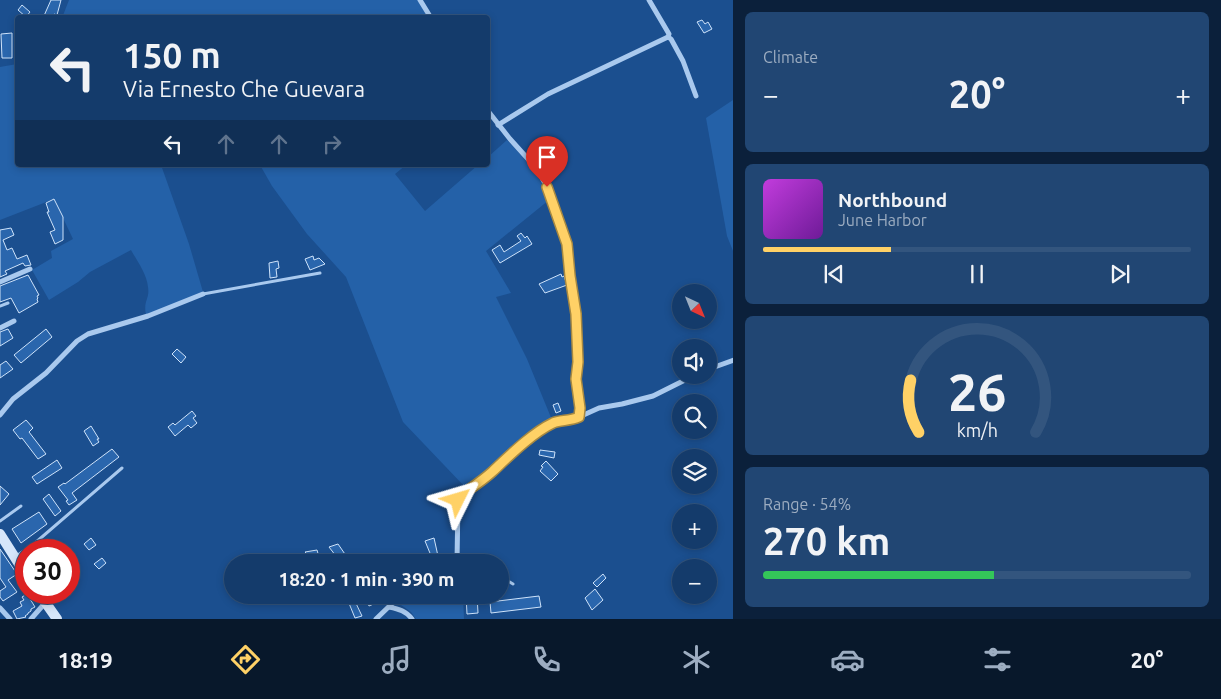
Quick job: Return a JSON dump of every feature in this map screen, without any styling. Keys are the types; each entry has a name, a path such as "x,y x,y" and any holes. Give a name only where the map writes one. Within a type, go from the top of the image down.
{"street":[{"path":"420,0 428,15"},
{"path":"649,0 683,61 696,96"},
{"path":"498,125 548,94 668,37"},
{"path":"490,114 537,170 547,187 567,244 576,314 578,362 576,379 580,408 579,417"},
{"path":"0,282 30,269"},
{"path":"0,415 13,399 46,373 77,341 88,334 148,316 203,294"},
{"path":"0,328 14,320"},
{"path":"717,366 733,360"},
{"path":"457,554 458,500 460,496 490,474 509,455 536,434 554,422 566,422 599,408 653,396 677,384"},
{"path":"0,536 15,557"},
{"path":"31,619 44,604"},
{"path":"46,604 57,619"},
{"path":"376,619 392,604"},
{"path":"389,607 401,610 412,619"},
{"path":"0,608 10,619"}],"lane":[{"path":"203,294 320,273"},
{"path":"0,306 8,303"},
{"path":"39,539 122,468"},
{"path":"0,521 21,506"},
{"path":"509,582 513,584"}],"shaded area":[{"path":"69,0 418,0 426,15 63,15"},
{"path":"15,64 15,167 162,167 189,244 203,292 146,315 145,306 148,291 146,277 131,250 90,272 49,300 32,270 52,258 51,251 73,239 54,199 0,220 0,67"},
{"path":"733,100 733,251 727,236 706,118"},
{"path":"507,140 537,175 549,200 486,251 511,293 496,297 527,359 552,420 535,430 488,473 465,487 403,422 346,277 307,234 272,186 261,167 404,167 395,174 425,211 476,167 490,167 490,155"},
{"path":"463,604 464,619 416,619 411,612 401,605"}],"building":[{"path":"51,0 61,0 57,15 44,15"},
{"path":"22,5 30,12 28,15 24,15 18,10"},
{"path":"702,20 705,24 708,22 712,29 704,33 697,22"},
{"path":"12,33 12,58 2,58 1,34"},
{"path":"54,199 63,217 63,240 55,244 50,232 55,230 47,212 49,212 46,203"},
{"path":"11,228 14,235 3,240 7,250 12,248 17,259 27,255 31,265 25,266 23,263 5,271 7,274 0,277 0,230"},
{"path":"521,233 525,238 527,236 532,244 500,263 492,250 500,245 504,252 521,241 517,236"},
{"path":"313,256 314,260 319,258 325,264 310,270 305,259"},
{"path":"278,261 277,277 270,278 269,263"},
{"path":"561,274 562,277 564,276 567,285 545,293 539,284"},
{"path":"28,275 39,295 37,296 38,302 19,313 11,298 0,302 0,286"},
{"path":"8,329 13,338 0,346 0,332"},
{"path":"46,329 52,337 21,363 14,355"},
{"path":"177,349 186,357 181,363 172,354"},
{"path":"6,361 13,369 0,378 0,365"},
{"path":"558,403 561,411 556,413 553,405"},
{"path":"192,411 196,416 193,418 197,423 191,428 188,425 175,436 168,427 173,423 175,425"},
{"path":"26,420 33,428 29,432 46,454 38,459 22,438 20,439 13,430"},
{"path":"91,426 99,439 97,439 99,442 93,446 84,431"},
{"path":"112,449 119,457 72,493 77,500 69,505 66,501 68,500 58,487 65,484"},
{"path":"540,450 555,452 554,458 539,455"},
{"path":"57,460 62,468 37,484 32,477"},
{"path":"546,461 558,474 551,481 540,471 543,467 541,466"},
{"path":"0,486 9,494 0,505"},
{"path":"49,494 61,511 55,516 43,499"},
{"path":"39,512 47,524 26,539 18,539 12,529"},
{"path":"91,538 96,545 89,550 84,544"},
{"path":"434,538 438,554 430,554 425,541"},
{"path":"338,544 345,554 334,554 329,547"},
{"path":"0,549 15,571 15,575 8,580 15,589 15,593 3,601 0,597 0,591 6,587 0,578"},
{"path":"317,550 318,554 307,554 305,552"},
{"path":"102,558 106,563 99,569 94,564"},
{"path":"603,574 606,578 597,587 593,583"},
{"path":"595,589 603,600 592,610 585,598"},
{"path":"539,596 541,607 491,613 490,604 509,604 509,600"},
{"path":"21,604 33,604 35,607 31,609 26,617 17,619 13,611 22,606"},
{"path":"349,604 356,604 362,616 355,618"},
{"path":"466,604 478,604 478,613 467,614"}],"route":[{"path":"458,500 460,496 490,474 509,455 536,434 554,422 566,422 579,417 580,408 576,379 578,362 576,314 567,244 547,187"}]}
